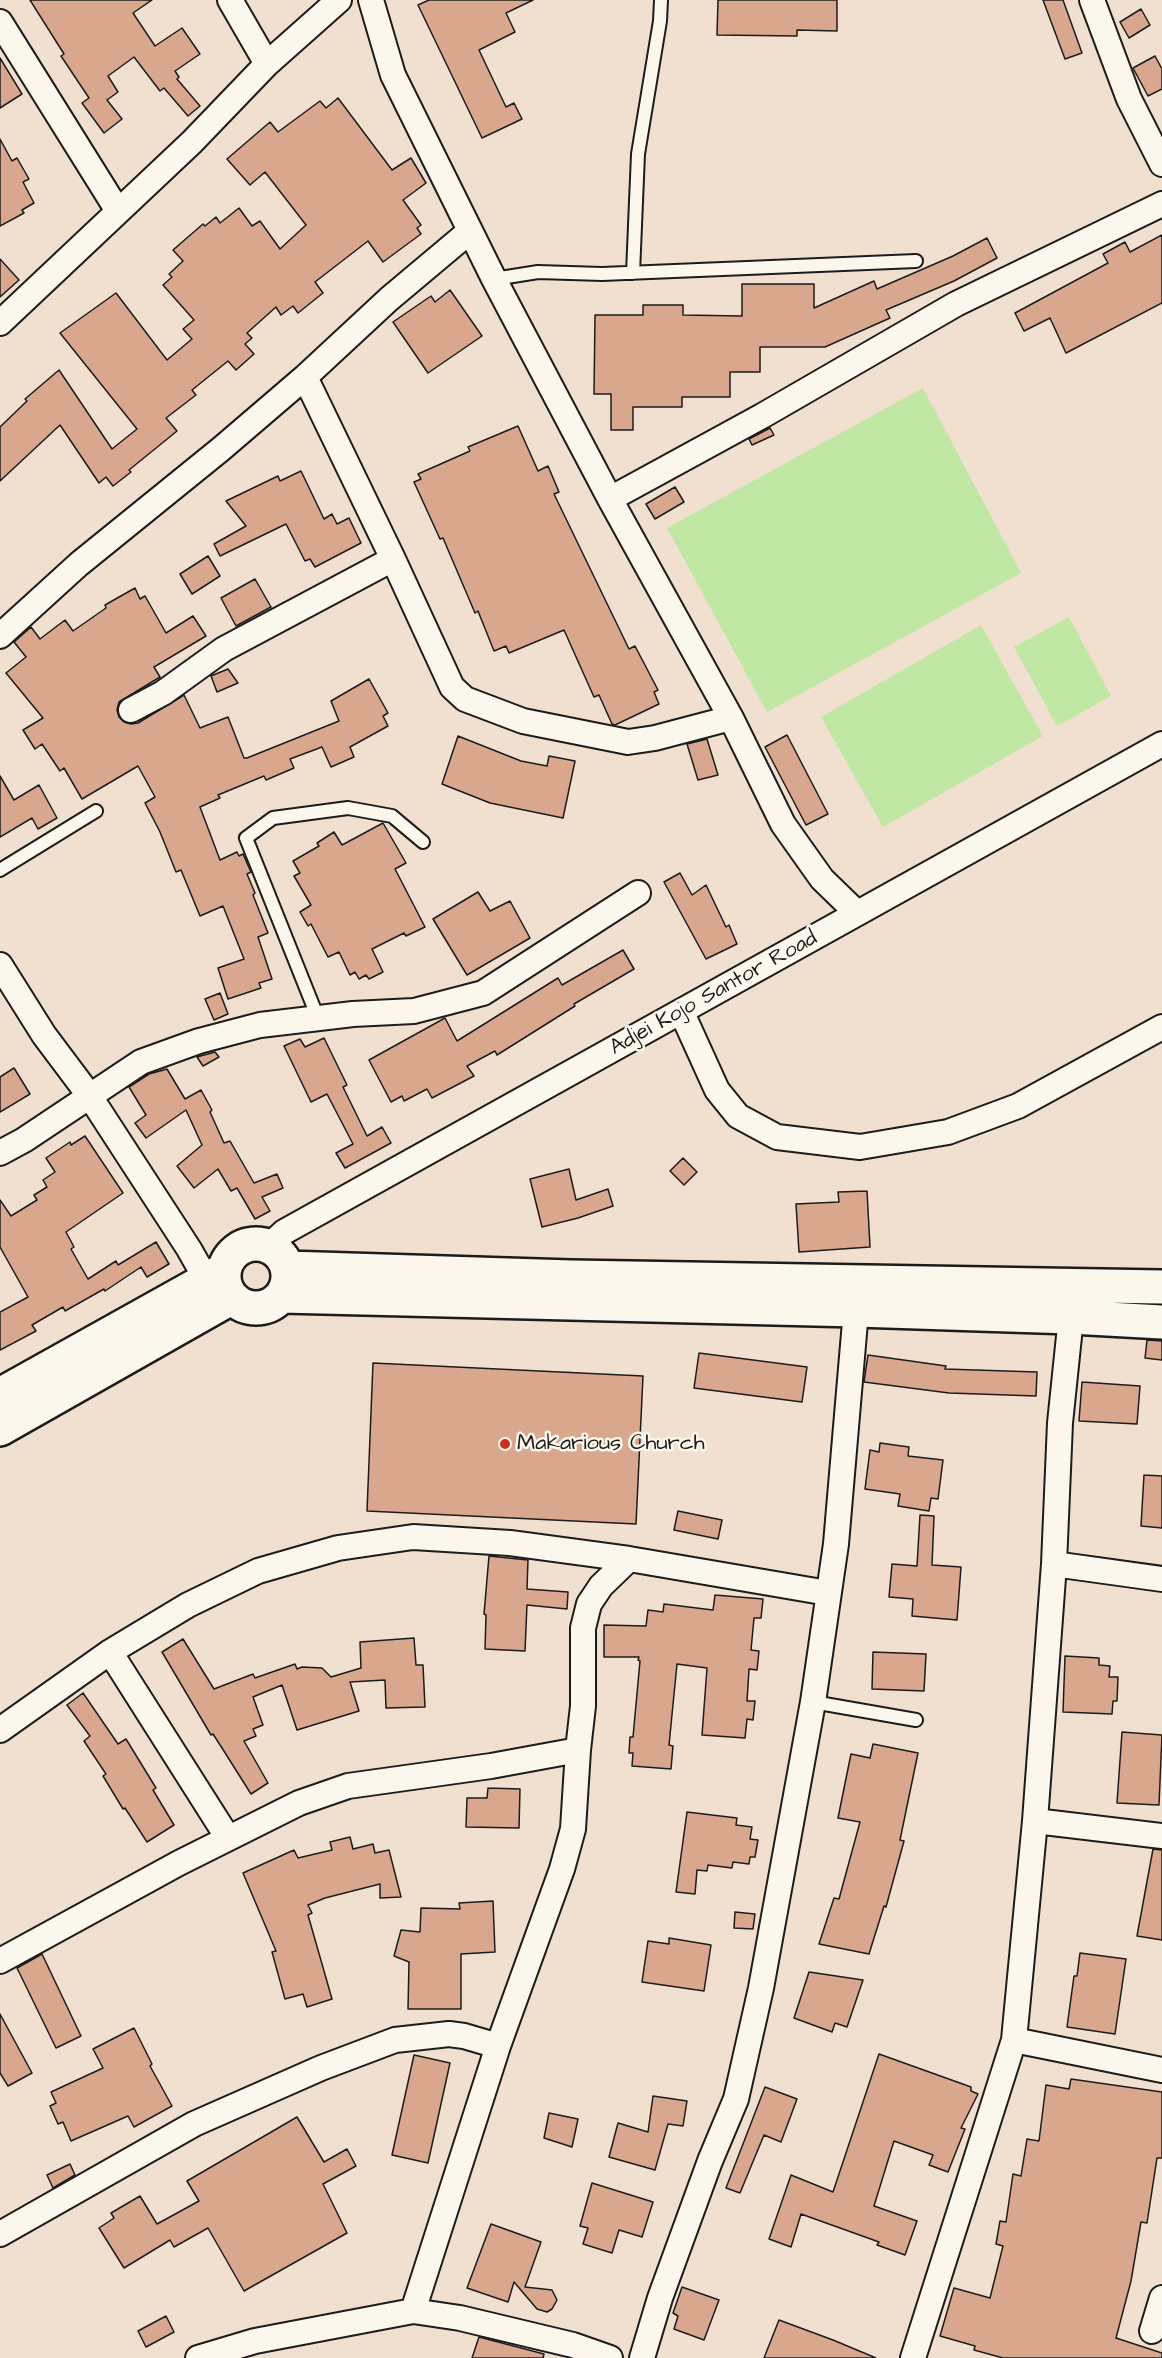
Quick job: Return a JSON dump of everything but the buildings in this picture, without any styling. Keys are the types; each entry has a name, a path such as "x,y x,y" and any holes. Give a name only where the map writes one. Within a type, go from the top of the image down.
{"street":[{"path":"230,0 267,64"},
{"path":"0,323 192,142 267,64 339,0"},
{"path":"370,0 393,75 494,279 610,499 732,718 783,824 822,879 856,913"},
{"path":"1092,0 1129,99 1162,164"},
{"path":"0,21 118,211"},
{"path":"610,499 762,416 956,304 1162,204"},
{"path":"0,636 79,564 221,449 305,377 389,299 470,231"},
{"path":"305,377 452,687 465,699 523,721 628,742 655,738 732,718"},
{"path":"131,710 163,693 225,649 393,559"},
{"name":"Adjei Kojo Santor Road","path":"279,1270 284,1232 1162,744"},
{"path":"0,1153 24,1140 141,1062 199,1041 260,1025 414,1011 483,993 638,893"},
{"path":"0,965 44,1035 89,1095 189,1249 243,1306 257,1309 271,1305 279,1270"},
{"path":"682,1012 717,1090 738,1116 777,1137 860,1147 948,1132 1018,1106 1162,1027"},
{"path":"0,1429 220,1282 230,1257 241,1247 255,1243 279,1270 856,1310 1162,1322"},
{"path":"279,1270 1162,1287"},
{"path":"0,1395 220,1282"},
{"path":"642,2358 660,2298 736,2099 761,1988 813,1702 836,1544 856,1310"},
{"path":"913,2358 1014,2040 1035,1821 1054,1564 1060,1423 1071,1317"},
{"path":"0,1730 110,1652 188,1605 258,1571 338,1548 413,1537 510,1543 629,1559 828,1593"},
{"path":"413,2311 498,2046 562,1869 573,1829 583,1706 583,1628 589,1604 600,1586 629,1559"},
{"path":"1054,1564 1162,1579"},
{"path":"110,1652 228,1838"},
{"path":"0,1961 228,1838 299,1803 348,1786 491,1766 578,1750"},
{"path":"1035,1821 1162,1836"},
{"path":"0,2234 194,2124 342,2060 395,2040 449,2034 498,2046"},
{"path":"1014,2040 1162,2070"},
{"path":"1152,2331 1162,2298"},
{"path":"198,2358 255,2341 413,2311 460,2318 573,2344 610,2358"}],"lane":[{"path":"633,273 638,154 660,21 661,0"},
{"path":"494,279 538,272 579,275 916,261"},
{"path":"318,1018 246,838 273,818 348,808 393,816 423,842"},
{"path":"0,870 96,811"},
{"path":"813,1702 916,1720"}],"green space":[{"path":"923,388 1021,573 767,712 667,528"},
{"path":"1069,617 1111,696 1057,726 1014,647"},
{"path":"981,625 1043,736 883,827 821,717"}],"place":[{"name":"Makarious Church","path":"505,1444"}]}
